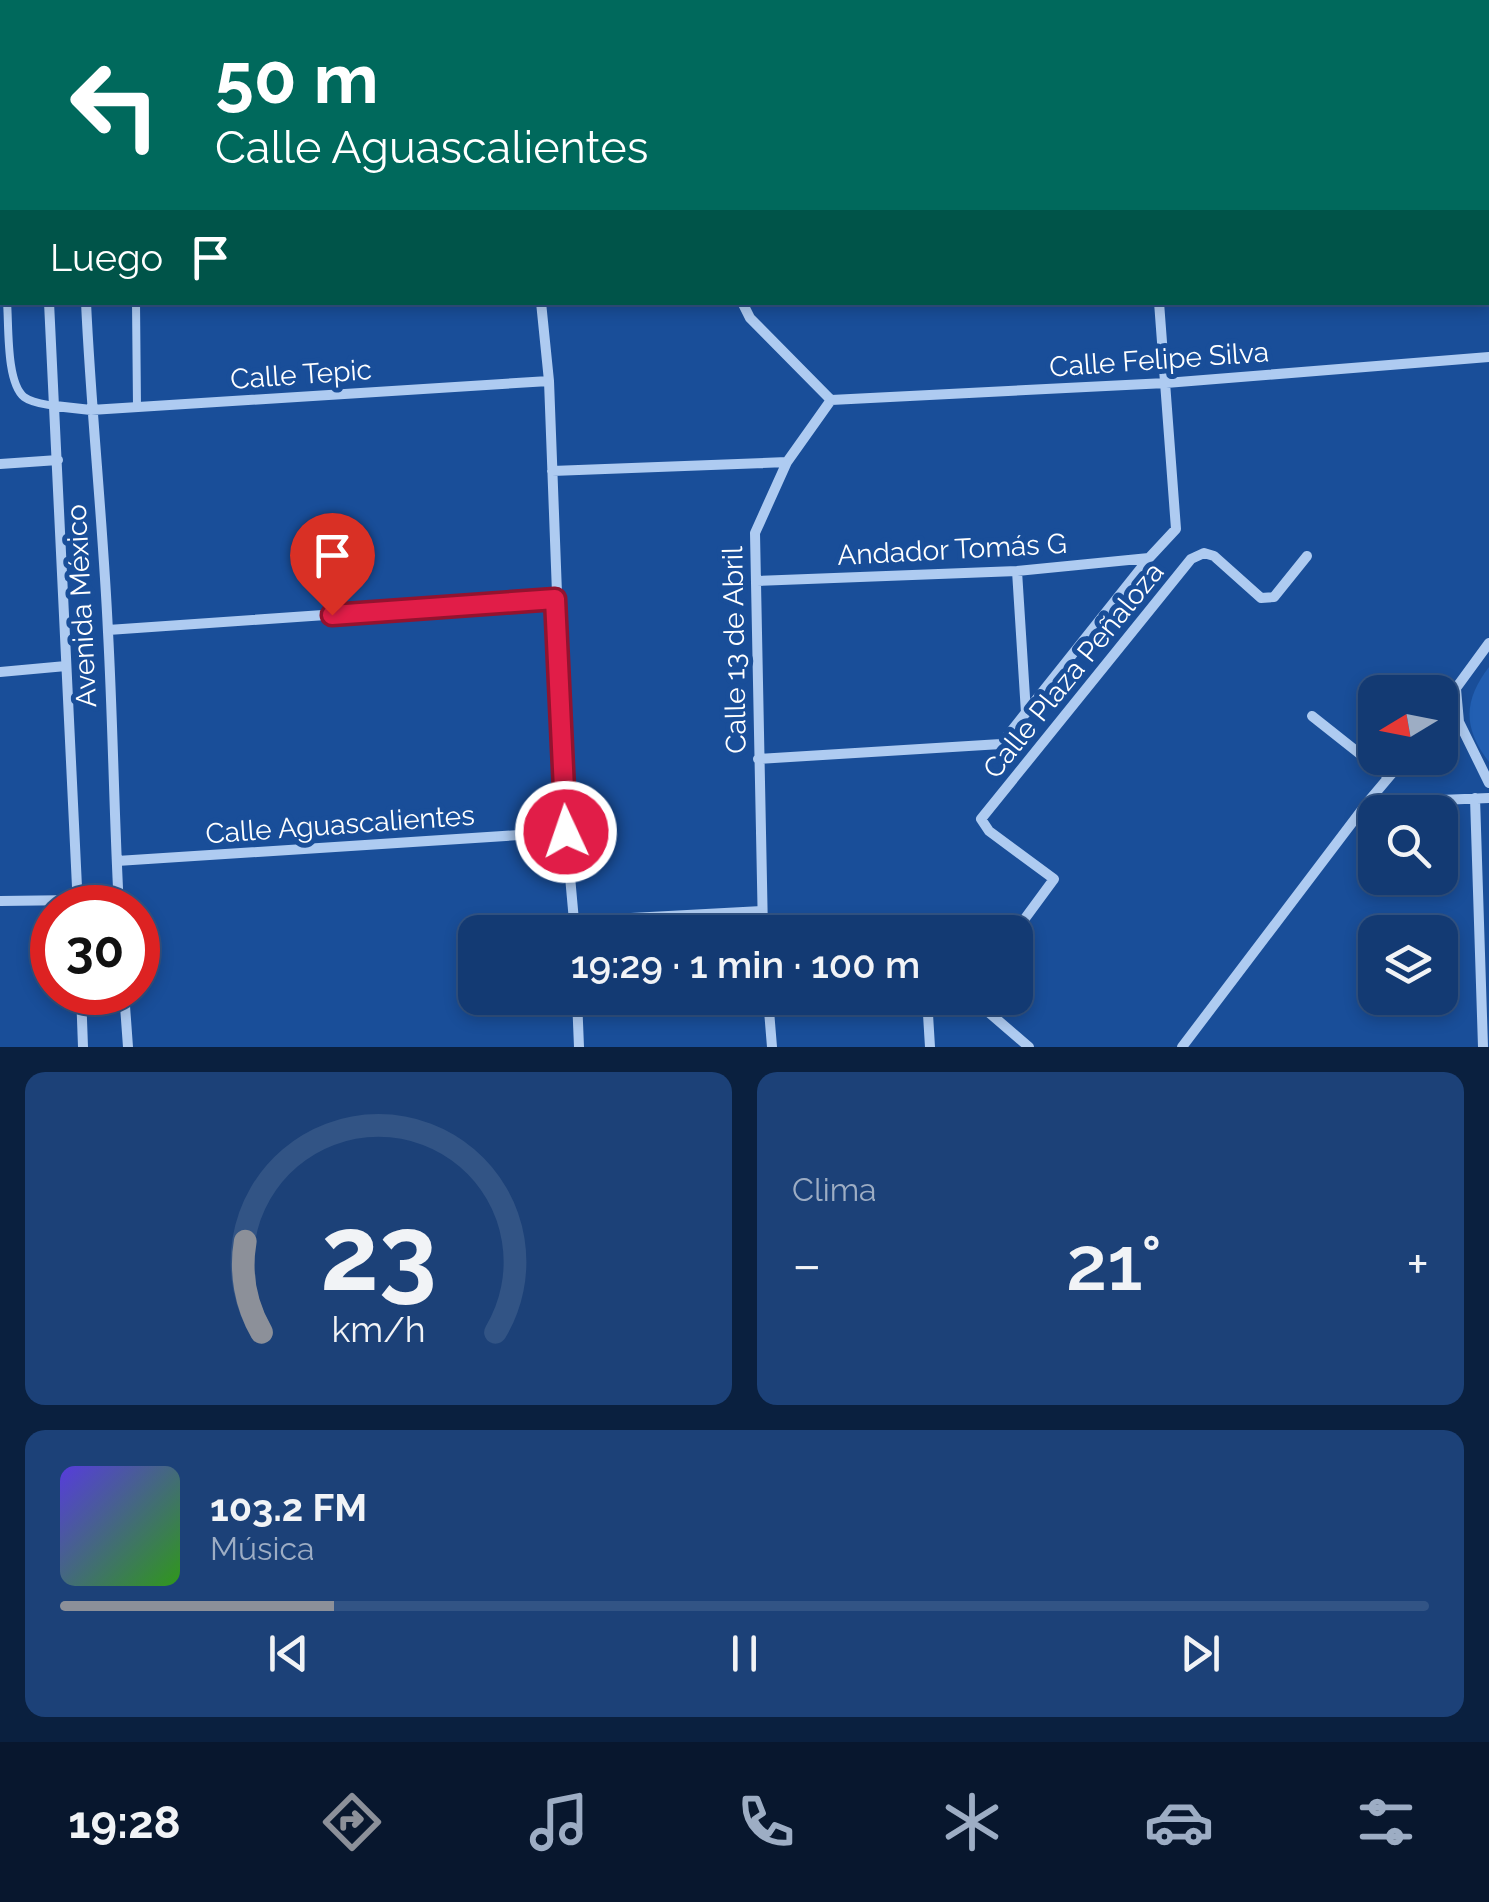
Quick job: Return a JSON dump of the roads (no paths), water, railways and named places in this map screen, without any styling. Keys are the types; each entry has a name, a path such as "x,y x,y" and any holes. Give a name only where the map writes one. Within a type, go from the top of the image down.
{"street":[{"name":"Avenida México","path":"49,305 77,885"},
{"name":"Avenida México","path":"86,305 90,410 108,630 118,885"},
{"path":"541,305 549,381 555,599 574,915"},
{"path":"744,305 750,318 831,400"},
{"path":"758,759 988,748 1001,744 1176,529 1159,305"},
{"name":"Calle Felipe Silva","path":"831,400 1166,383 1489,357"},
{"name":"Calle Tepic","path":"55,406 90,410 549,381"},
{"name":"Calle 13 de Abril","path":"762,915 754,533 787,462 831,400"},
{"path":"0,464 58,460"},
{"path":"552,470 787,462"},
{"name":"Calle Plaza Peñaloza","path":"1028,915 1054,879 989,831 981,819 1191,560 1204,552 1214,556 1261,598 1274,597 1306,556"},
{"name":"Andador Tomás G","path":"757,582 1017,571 1149,558"},
{"path":"1017,571 1026,714"},
{"path":"108,630 555,599"},
{"path":"1458,686 1489,644"},
{"path":"0,672 66,666"},
{"path":"1458,711 1459,722 1489,783"},
{"path":"1312,716 1389,777 1374,795"},
{"path":"1475,798 1483,1047"},
{"path":"1458,799 1489,798"},
{"path":"1182,1047 1358,815"},
{"name":"Calle Aguascalientes","path":"117,862 566,832"},
{"path":"0,901 30,902"},
{"path":"707,915 762,910"},
{"path":"82,1015 83,1047"},
{"path":"126,1015 128,1047"},
{"path":"578,1015 579,1047"},
{"path":"769,1015 772,1047"},
{"path":"928,1015 930,1047"},
{"path":"992,1015 1029,1047"}],"lane":[{"path":"7,305 12,379 28,400 55,406"},
{"path":"136,305 138,407"}]}
